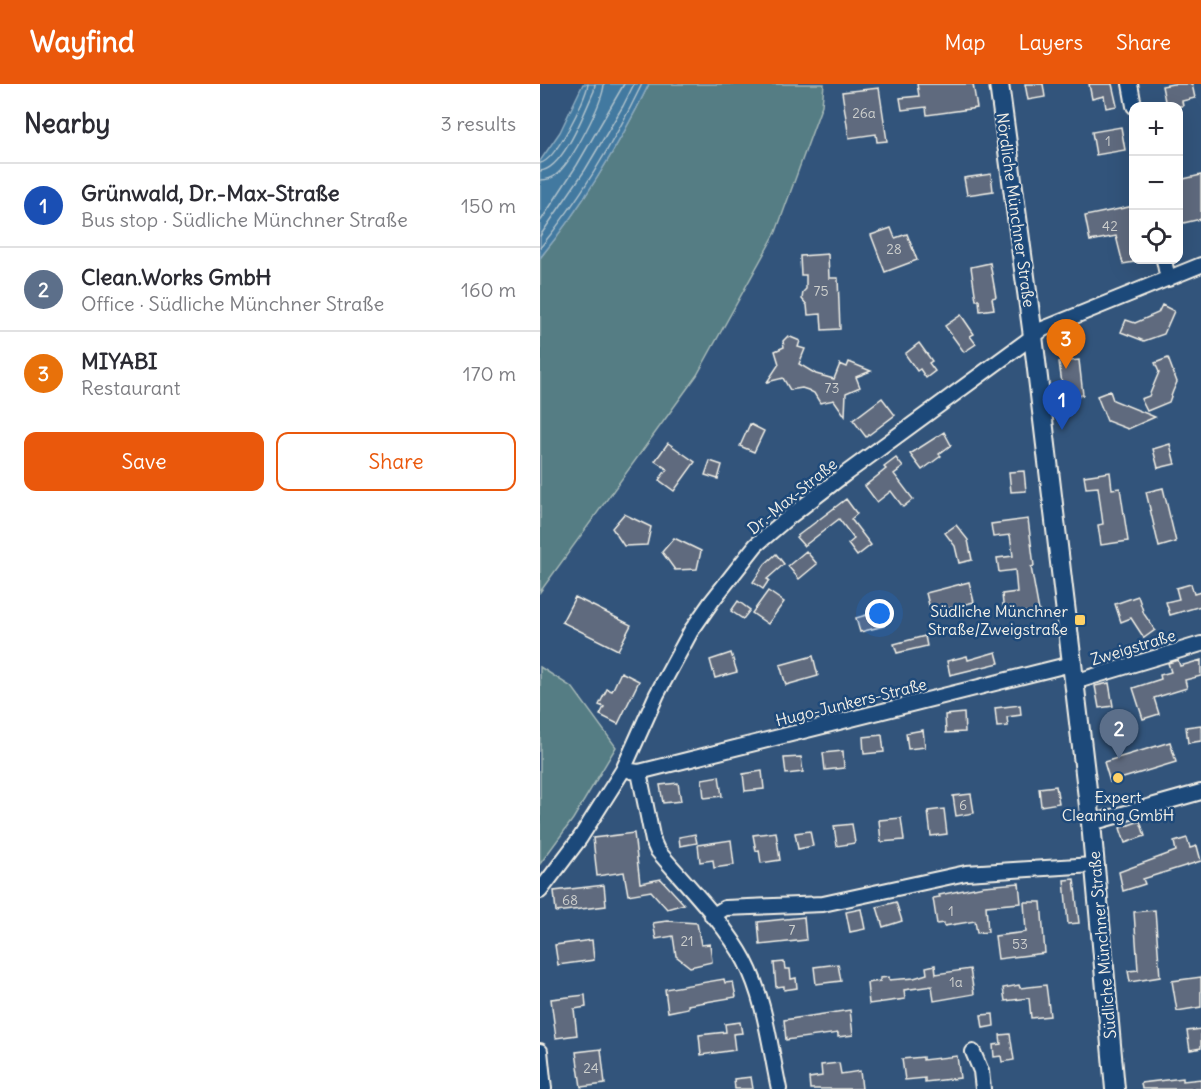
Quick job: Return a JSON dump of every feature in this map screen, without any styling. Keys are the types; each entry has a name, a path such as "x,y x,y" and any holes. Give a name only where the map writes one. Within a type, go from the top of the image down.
{"main road":[{"name":"Nördliche Münchner Straße","path":"999,84 1033,336"},
{"name":"Südliche Münchner Straße","path":"1033,336 1091,823 1115,1089"}],"street":[{"path":"1130,84 1133,102"},
{"path":"1165,264 1168,279"},
{"name":"Dr.-Max-Straße","path":"540,891 580,838 623,770 657,694 692,631 712,601 756,545 845,474 1033,336 1048,327 1201,265"},
{"name":"Zweigstraße","path":"1072,673 1201,644"},
{"name":"Hugo-Junkers-Straße","path":"639,772 1072,673"},
{"path":"623,770 639,772 653,841 657,850 734,942 753,979 779,1089"},
{"path":"1091,823 1201,792"},
{"path":"712,916 725,908 823,904 966,873 1094,865"},
{"path":"540,1051 544,1089"},
{"path":"973,1052 981,1071 983,1089"}],"green space":[{"path":"649,84 824,84 822,105 776,232 697,375 540,592 540,258 571,217 599,174"},
{"path":"540,667 573,688 616,747 573,819 540,864"}],"water":[{"path":"583,84 649,84 599,174 571,217 540,258 540,161 560,132"}],"building":[{"path":"917,84 973,84 977,108 927,115 926,107 902,110 900,98 919,96"},
{"path":"1025,84 1043,84 1045,97 1028,100"},
{"path":"1089,84 1112,84 1117,106 1106,108 1104,96 1092,99"},
{"path":"1192,84 1195,98 1182,102 1165,102 1162,86"},
{"path":"879,88 887,141 877,142 876,134 849,138 842,92"},
{"path":"1121,127 1125,150 1096,155 1092,132"},
{"path":"991,174 993,191 967,195 964,178"},
{"path":"1201,175 1201,219 1183,223 1183,210 1183,179"},
{"path":"1129,207 1129,263 1123,264 1116,236 1090,241 1085,216"},
{"path":"891,228 895,238 907,234 917,260 885,272 871,235"},
{"path":"828,254 829,278 838,278 840,329 822,330 821,314 808,315 807,305 802,299 806,289 806,275 801,275 800,256"},
{"path":"990,263 996,297 992,298 994,309 980,311 971,267"},
{"path":"1162,305 1174,311 1164,334 1144,341 1121,332 1126,320 1135,323 1158,313"},
{"path":"961,315 974,334 970,336 976,344 964,352 945,326"},
{"path":"788,336 800,341 798,347 805,349 799,364 816,374 834,379 840,364 847,367 849,362 871,371 856,377 860,387 846,393 845,416 834,400 820,403 814,393 808,390 802,388 790,390 783,378 767,382 779,364 775,351 784,347 783,341"},
{"path":"919,343 932,361 929,363 935,371 926,378 920,369 917,371 905,354"},
{"path":"1168,358 1177,382 1169,402 1147,411 1141,399 1149,396 1159,372 1155,363"},
{"path":"1079,360 1083,395 1064,398 1059,362"},
{"path":"1110,391 1113,400 1155,417 1128,429 1107,421 1097,396"},
{"path":"882,398 895,415 866,437 853,420"},
{"path":"750,424 764,431 754,452 740,446"},
{"path":"944,432 951,445 939,454 941,456 922,470 910,454"},
{"path":"668,443 695,462 674,491 659,480 667,469 655,461"},
{"path":"1170,444 1175,464 1158,468 1153,449"},
{"path":"896,458 903,467 894,474 913,499 903,507 891,491 877,502 865,486"},
{"path":"710,461 722,465 718,479 705,475"},
{"path":"1024,471 1026,491 1011,492 1009,472"},
{"path":"1110,472 1112,489 1120,488 1128,541 1101,545 1098,525 1103,524 1098,487 1086,488 1084,476"},
{"path":"1163,488 1176,542 1159,547 1146,492"},
{"path":"846,499 857,514 851,519 871,545 857,556 848,544 854,539 839,519 804,546 796,537"},
{"path":"624,514 651,527 647,545 624,546 612,528"},
{"path":"1028,519 1034,566 1031,567 1039,611 1004,614 1002,594 1017,592 1015,570 999,572 997,558 1013,556 1010,535 993,537 991,524"},
{"path":"956,525 968,540 972,560 959,563 955,546 945,533"},
{"path":"674,538 701,551 697,569 675,570 662,552"},
{"path":"806,551 817,564 799,579 788,566"},
{"path":"776,554 784,564 767,579 769,580 763,589 753,582 765,564"},
{"path":"969,582 974,602 931,613 926,593"},
{"path":"1191,584 1194,594 1201,592 1201,606 1170,615 1166,602 1179,599 1176,588"},
{"path":"768,591 784,602 768,624 752,613"},
{"path":"1138,596 1144,614 1155,630 1144,638 1131,618 1121,622 1115,604"},
{"path":"575,597 631,625 618,650 562,622"},
{"path":"738,601 750,610 743,619 731,611"},
{"path":"880,611 884,626 860,632 856,618"},
{"path":"925,636 927,646 897,653 894,644"},
{"path":"996,652 999,663 950,675 947,661 967,656 968,660"},
{"path":"731,653 737,672 715,678 710,660"},
{"path":"813,656 818,676 786,685 780,665"},
{"path":"1178,660 1180,666 1201,660 1201,676 1185,680 1187,688 1154,698 1159,714 1143,719 1133,688 1161,679 1160,675 1171,672 1168,663"},
{"path":"621,672 639,681 618,724 600,715 604,707 599,705 607,689 612,691"},
{"path":"1109,683 1113,706 1099,708 1095,686"},
{"path":"1020,705 1021,715 1007,717 1008,726 997,727 995,708"},
{"path":"964,713 965,732 946,733 945,715"},
{"path":"1201,725 1201,741 1188,743 1186,727"},
{"path":"923,730 925,747 908,749 906,733"},
{"path":"882,735 884,752 864,754 863,737"},
{"path":"1170,742 1176,762 1110,782 1104,762"},
{"path":"843,751 844,768 825,770 823,753"},
{"path":"801,757 803,772 786,774 784,758"},
{"path":"762,771 764,789 745,791 743,774"},
{"path":"719,776 722,796 704,798 702,779"},
{"path":"678,783 681,801 663,803 660,785"},
{"path":"1056,786 1059,803 1041,806 1039,788"},
{"path":"971,794 974,813 956,816 953,796"},
{"path":"944,809 947,834 931,836 928,811"},
{"path":"901,818 904,840 881,842 879,820"},
{"path":"1140,821 1145,836 1125,843 1120,828"},
{"path":"852,824 855,843 837,846 834,826"},
{"path":"810,831 813,846 798,849 795,833"},
{"path":"776,832 780,860 761,863 753,835"},
{"path":"634,833 640,883 661,879 684,904 667,909 651,891 628,895 624,872 597,876 593,838"},
{"path":"695,834 697,843 680,846 679,837"},
{"path":"1187,838 1190,848 1197,846 1201,861 1143,879 1145,884 1123,891 1119,872 1176,851 1174,842"},
{"path":"731,840 734,865 714,868 713,860 700,862 698,845"},
{"path":"1074,879 1079,923 1068,924 1064,880"},
{"path":"1019,883 1021,903 986,906 988,932 977,933 975,921 944,926 944,923 937,924 933,898 940,897 939,895 984,886"},
{"path":"604,885 606,906 556,912 554,891"},
{"path":"896,902 902,921 883,927 877,907"},
{"path":"1024,902 1041,902 1045,953 998,959 995,936 1026,932"},
{"path":"861,909 865,929 850,932 846,912"},
{"path":"1155,910 1160,977 1130,982 1128,971 1138,970 1134,912"},
{"path":"804,917 806,940 760,945 758,922"},
{"path":"667,921 697,923 701,945 710,944 712,962 690,967 676,956 673,936 656,939 653,923"},
{"path":"592,940 594,960 558,965 555,945"},
{"path":"784,962 785,969 790,969 791,979 796,978 797,988 784,990 784,986 776,987 774,963"},
{"path":"838,964 841,981 816,984 814,967"},
{"path":"935,965 936,974 970,969 974,994 934,1001 932,986 904,990 905,999 869,1004 867,983 889,977 889,980 914,978 927,974 926,967"},
{"path":"1201,977 1201,1007 1177,1011 1172,981"},
{"path":"724,979 725,983 733,982 736,997 688,1005 688,1008 668,1012 665,989"},
{"path":"1019,985 1020,988 1046,985 1050,1016 1031,1018 1029,998 1005,1001 1003,988"},
{"path":"585,995 586,1007 574,1009 577,1035 556,1038 551,999"},
{"path":"850,1010 853,1035 838,1037 838,1033 786,1040 784,1020"},
{"path":"993,1014 994,1026 983,1028 981,1015"},
{"path":"740,1022 742,1033 733,1034 735,1050 701,1055 699,1035 726,1032 725,1024"},
{"path":"1201,1029 1201,1048 1190,1050 1187,1031"},
{"path":"1010,1034 1014,1060 1002,1062 1001,1056 994,1057 993,1045 1001,1044 1000,1035"},
{"path":"601,1049 605,1084 581,1087 576,1052"},
{"path":"957,1056 960,1078 925,1082 925,1078 905,1080 902,1059 923,1057 923,1060"},
{"path":"839,1063 841,1074 860,1071 862,1089 810,1089 809,1078 822,1076 821,1065"},
{"path":"751,1077 753,1089 735,1089 734,1079"},
{"path":"1183,1078 1183,1081 1201,1079 1201,1089 1142,1089 1141,1083"}],"place":[{"name":"MIYABI","path":"1066,369"},
{"name":"Grünwald, Dr.-Max-Straße","path":"1062,430"},
{"name":"Südliche Münchner Straße/Zweigstraße","path":"1080,620"},
{"name":"Clean.Works GmbH","path":"1119,759"},
{"name":"Expert Cleaning GmbH","path":"1118,778"}]}
